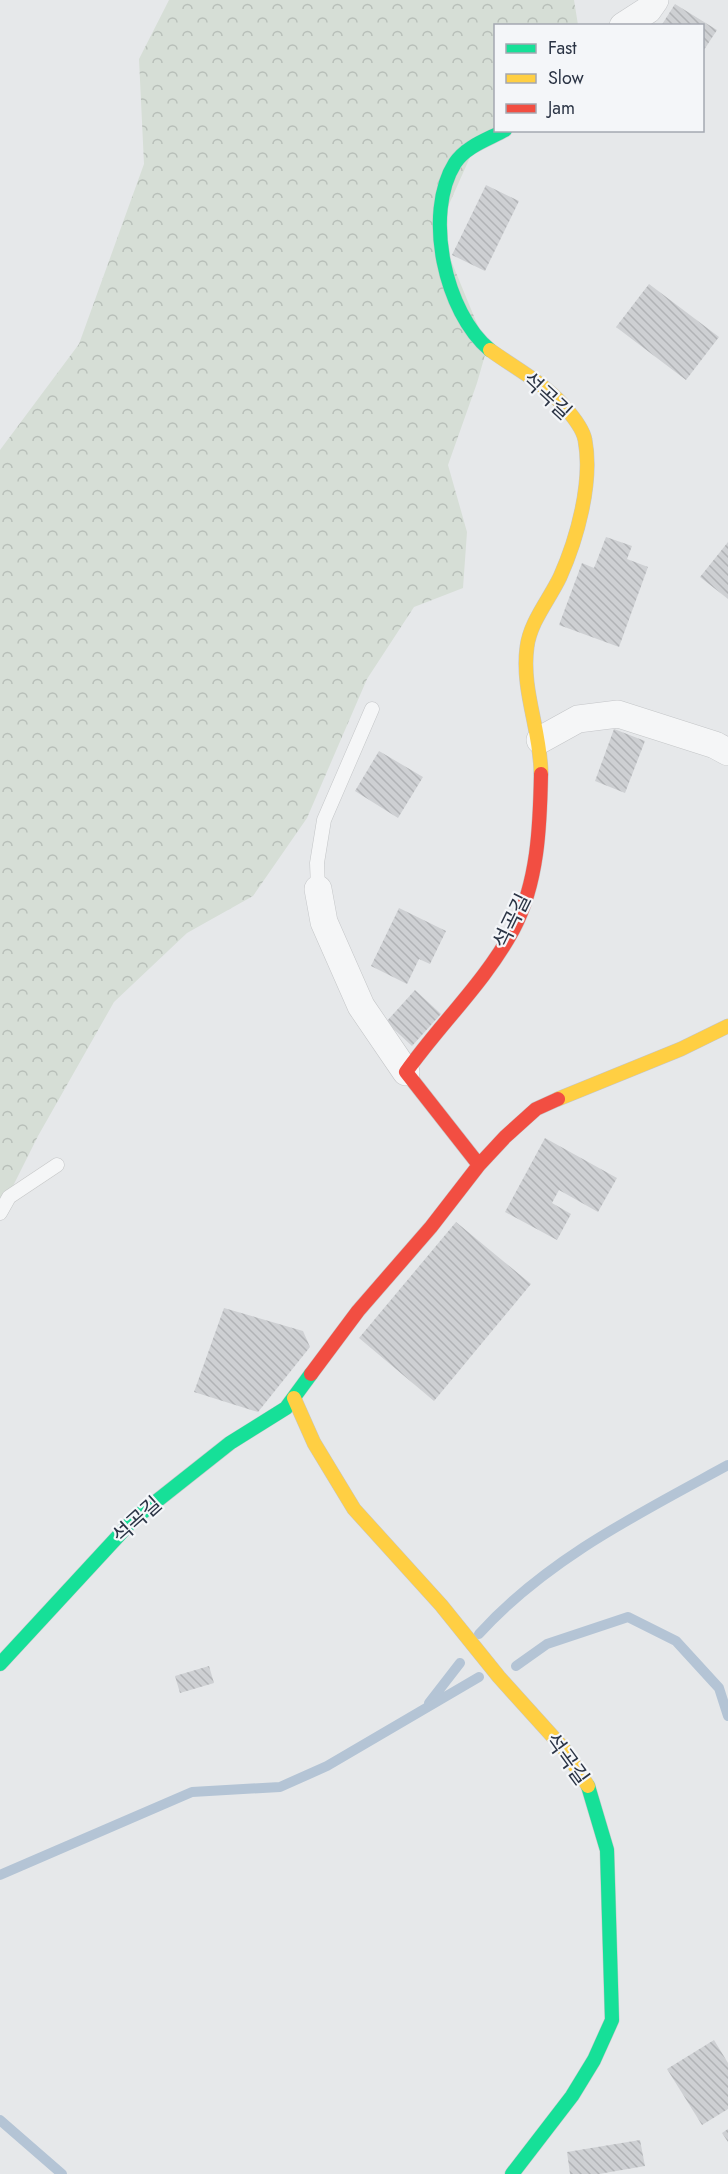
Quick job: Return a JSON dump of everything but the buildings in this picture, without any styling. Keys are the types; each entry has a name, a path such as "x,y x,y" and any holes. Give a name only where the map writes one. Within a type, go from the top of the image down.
{"street":[{"path":"626,24 648,10 655,0"},
{"name":"석곡길","path":"406,1072 503,946 519,915 530,885 537,847 542,766 540,740 525,665 528,644 537,621 555,589 574,546 583,499 586,463 585,437 568,411 534,380 487,348 468,326 445,267 438,229 445,187 456,161 475,146 501,132"},
{"path":"540,740 578,719 618,714 715,745 728,752"},
{"path":"318,889 324,922 361,1005 406,1072 479,1165"},
{"name":"석곡길","path":"0,1664 134,1519 230,1443 286,1408 358,1311 505,1137 536,1110 592,1084 681,1049 728,1026"},
{"name":"석곡길","path":"294,1398 314,1443 354,1509 441,1605 499,1677 564,1749 589,1787 607,1850 612,2020 594,2060 572,2096 512,2174"}],"lane":[{"path":"318,889 317,863 324,820 372,709"},
{"path":"0,1213 9,1197 57,1165"}],"green space":[{"path":"169,0 574,0 578,24 494,24 494,132 475,146 438,229 487,348 448,465 467,532 463,588 414,607 367,679 307,818 253,896 187,933 114,1002 38,1136 0,1212 0,450 79,344 144,164 139,59"}],"waterway":[{"path":"479,1634 506,1607 564,1560 628,1520 728,1465"},
{"path":"516,1666 547,1644 628,1617 676,1641 719,1688 728,1716"},
{"path":"429,1703 460,1663"},
{"path":"0,1875 192,1792 280,1787 327,1766 479,1677"},
{"path":"0,2120 62,2174"}],"traffic: fast":[{"path":"490,350 474,333 461,312 451,288 440,235 441,209 445,184 455,163 471,147 501,132"},
{"path":"0,1664 134,1519 230,1443 286,1408 311,1374"},
{"path":"512,2174 572,2096 594,2060 612,2020 607,1850 588,1786"}],"traffic: slow":[{"path":"490,350 537,382 566,409 582,431 587,456 582,510 572,545 560,577 532,629 527,647 527,679 541,774"},
{"path":"558,1099 681,1049 728,1026"},
{"path":"294,1398 314,1443 354,1509 441,1605 499,1677 564,1749 588,1786"}],"traffic: jam":[{"path":"479,1165 406,1072 476,985 513,930 533,874 540,814 541,774"},
{"path":"311,1374 358,1311 431,1227 479,1165 536,1109 558,1099"}]}
